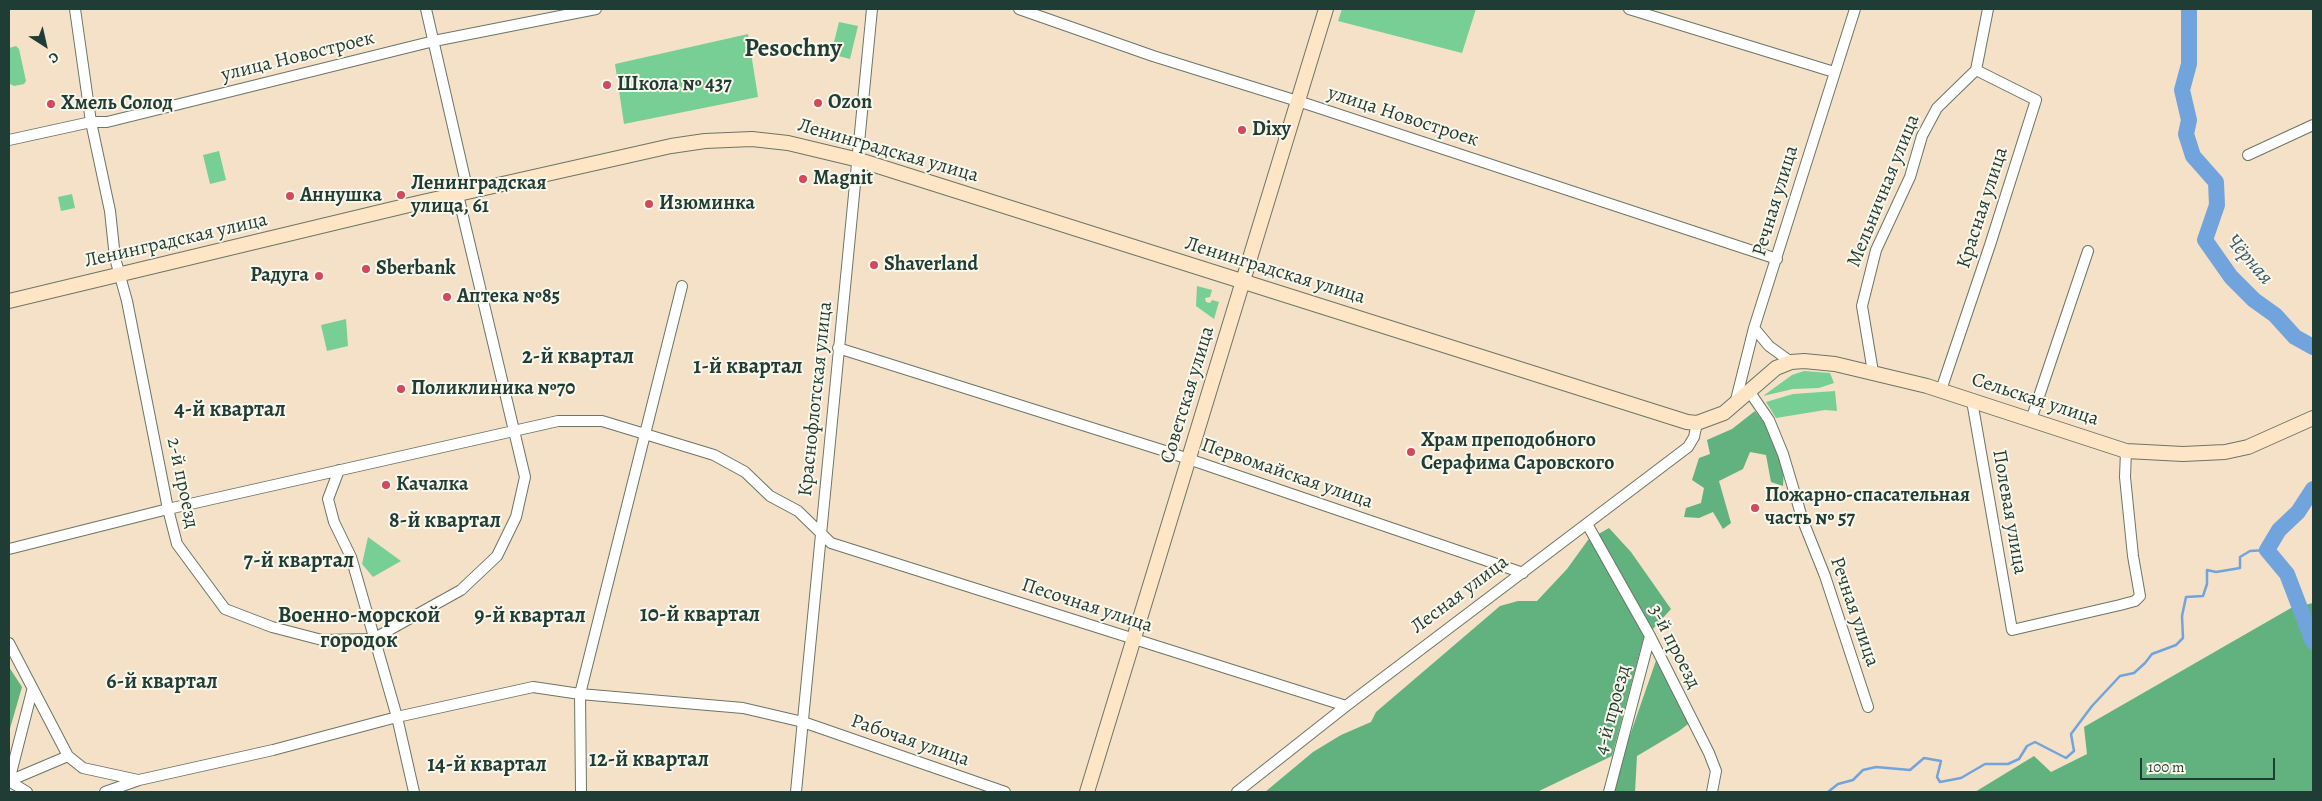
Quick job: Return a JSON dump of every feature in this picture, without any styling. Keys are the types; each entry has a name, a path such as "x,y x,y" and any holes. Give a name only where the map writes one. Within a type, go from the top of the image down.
{"main road":[{"name":"Советская улица","path":"1087,792 1132,640 1190,460 1326,9"},
{"name":"Ленинградская улица","path":"9,301 463,193 705,141 767,140 859,160 1701,427"},
{"name":"Сельская улица","path":"1791,362 1820,361 1873,372 1941,390 2126,451 2183,454 2225,452 2248,447 2313,418"},
{"name":"Лесная улица","path":"1701,427 1735,404 1762,379 1791,362"}],"street":[{"name":"2-й проезд","path":"75,9 91,122 110,211 115,258 127,301 168,509 177,544 225,609 272,627 322,640 373,639 461,590 497,556 516,518 525,477 463,193 434,41 426,9"},
{"name":"улица Новостроек","path":"9,140 91,122 107,122 434,41 596,9"},
{"name":"Краснофлотская улица","path":"796,792 838,348 859,160 872,9"},
{"name":"улица Новостроек","path":"1019,9 1153,56 1298,101 1777,259"},
{"path":"1629,9 1834,72"},
{"name":"Речная улица","path":"1735,404 1754,328 1855,9"},
{"path":"1976,70 1988,9"},
{"name":"Мельничная улица","path":"1873,372 1862,306 1876,250 1910,177 1922,136 1937,108 1976,70"},
{"name":"Красная улица","path":"1941,390 2036,100 1976,70"},
{"path":"2248,155 2313,126"},
{"path":"2031,420 2088,250"},
{"path":"581,792 580,694 682,286"},
{"path":"1754,328 1769,346 1791,362"},
{"name":"Первомайская улица","path":"838,348 1190,460 1523,572"},
{"name":"Речная улица","path":"1749,391 1769,420 1783,454 1803,521 1825,576 1868,707"},
{"name":"Полевая улица","path":"1972,401 2012,630 2120,605 2135,600 2140,596 2132,556 2125,477 2126,451"},
{"name":"Песочная улица","path":"9,549 168,509 558,421 602,421 644,432 714,455 744,472 770,496 798,511 831,543 1132,640 1346,706"},
{"name":"Лесная улица","path":"1237,792 1346,706 1688,447 1701,427"},
{"path":"339,470 328,499 334,522 351,557 373,639 397,717 414,792"},
{"name":"3-й проезд","path":"1587,524 1650,636 1709,753 1716,771 1712,792"},
{"name":"4-й проезд","path":"1609,792 1650,636"},
{"path":"9,643 32,691 68,756 83,768 139,780"},
{"name":"Рабочая улица","path":"105,792 139,780 273,750 397,717 533,687 580,694 743,708 803,722 1005,792"},
{"path":"9,781 32,691"},
{"path":"9,781 68,756"},
{"path":"9,781 27,792"}],"green space":[{"path":"1342,9 1476,9 1462,53 1338,21"},
{"path":"839,22 858,26 850,59 831,54"},
{"path":"748,34 758,97 624,124 615,64"},
{"path":"16,46 19,49 26,81 24,84 14,86 10,84 9,48"},
{"path":"219,151 226,180 210,184 203,155"},
{"path":"72,194 75,208 61,211 58,197"},
{"path":"1197,286 1212,290 1210,297 1205,298 1206,302 1210,303 1212,300 1219,302 1214,319 1196,306"},
{"path":"346,319 348,346 327,351 321,325"},
{"path":"1804,371 1830,373 1834,383 1819,388 1793,389 1763,396 1792,375"},
{"path":"1835,391 1837,411 1825,410 1776,418 1766,402 1793,394"},
{"path":"1755,411 1765,424 1784,469 1783,486 1771,482 1766,455 1750,452 1743,469 1719,481 1731,523 1723,529 1713,512 1699,518 1684,517 1686,508 1701,503 1704,488 1692,480 1699,458 1710,454 1707,440 1732,429"},
{"path":"1609,528 1631,552 1671,609 1643,640 1612,756 1537,792 1265,792 1313,752 1341,735 1371,722 1376,712 1500,606 1518,601 1537,601 1567,569 1588,540"},
{"path":"368,537 401,561 373,577 362,564"},
{"path":"2313,603 2313,792 1975,792 2034,756 2051,772 2087,754 2084,727 2291,608"},
{"path":"1659,652 1692,721 1637,756 1635,792 1614,792 1621,761"},
{"path":"9,667 22,687 9,732"}],"waterway":[{"name":"Чёрная","path":"2189,9 2189,64 2182,90 2189,120 2186,134 2193,156 2216,182 2217,205 2205,240 2231,277 2254,300 2275,315 2295,337 2313,347"},
{"name":"Чёрная","path":"2313,489 2298,512 2279,530 2267,550 2287,574 2313,642"},
{"path":"1828,792 1838,784 1853,780 1863,770 1876,767 1910,770 1924,758 1941,761 1937,777 1940,782 1961,778 1985,764 2008,764 2019,759 2027,746 2035,742 2066,758 2074,751 2071,734 2092,706 2120,676 2134,673 2152,654 2176,645 2183,638 2182,616 2186,597 2203,596 2207,584 2207,570 2216,572 2240,568 2240,557 2250,551 2267,550"}],"place":[{"name":"Школа № 437","path":"607,85"},
{"name":"Ozon","path":"818,103"},
{"name":"Хмель Солод","path":"51,104"},
{"name":"Dixy","path":"1242,130"},
{"name":"Magnit","path":"803,179"},
{"name":"Ленинградская улица, 61","path":"401,195"},
{"name":"Аннушка","path":"290,196"},
{"name":"Изюминка","path":"649,204"},
{"name":"Shaverland","path":"874,265"},
{"name":"Sberbank","path":"366,269"},
{"name":"Радуга","path":"319,276"},
{"name":"Аптека №85","path":"447,297"},
{"name":"Поликлиника №70","path":"401,389"},
{"name":"Храм преподобного Серафима Саровского","path":"1411,452"},
{"name":"Качалка","path":"386,485"},
{"name":"Пожарно-спасательная часть № 57","path":"1755,508"}],"district":[{"name":"Pesochny","path":"793,50"},
{"name":"2-й квартал","path":"578,358"},
{"name":"1-й квартал","path":"748,368"},
{"name":"4-й квартал","path":"230,411"},
{"name":"8-й квартал","path":"445,522"},
{"name":"7-й квартал","path":"299,562"},
{"name":"10-й квартал","path":"700,616"},
{"name":"9-й квартал","path":"530,617"},
{"name":"Военно-морской городок","path":"359,630"},
{"name":"6-й квартал","path":"162,683"},
{"name":"12-й квартал","path":"649,761"},
{"name":"14-й квартал","path":"487,766"}]}
